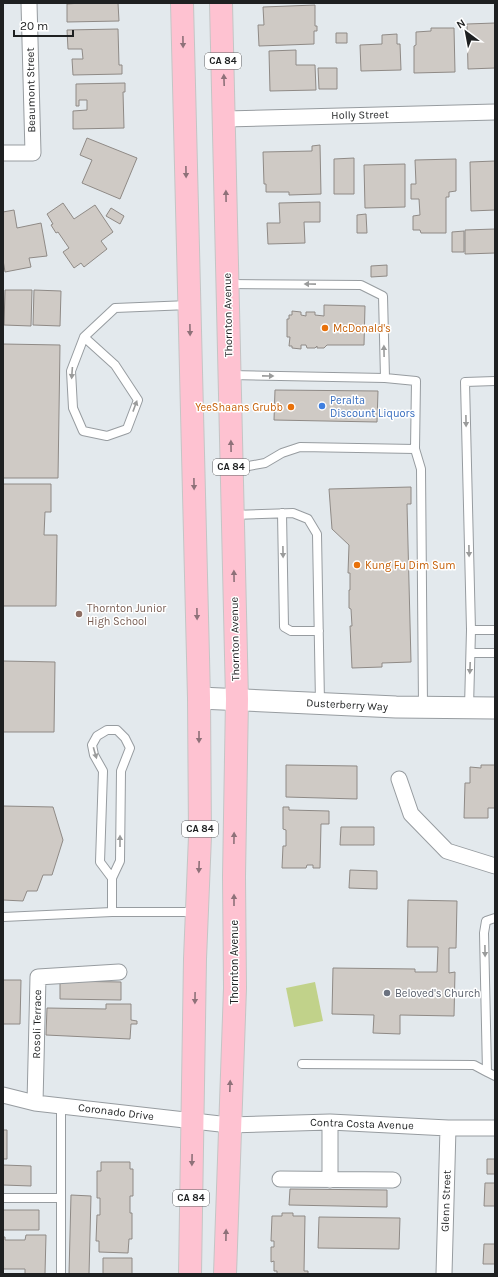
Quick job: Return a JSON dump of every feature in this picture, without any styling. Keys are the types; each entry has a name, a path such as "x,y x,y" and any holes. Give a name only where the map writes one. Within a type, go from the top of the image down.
{"main road":[{"name":"CA 84","path":"182,3 199,698 200,836 192,1122 190,1274"},
{"name":"Thornton Avenue","path":"221,3 225,119 229,375 237,699 234,876 235,988 229,1125 225,1274"},
{"name":"Dusterberry Way","path":"199,698 423,707 495,708"}],"street":[{"name":"Beaumont Street","path":"3,153 33,153 29,3"},
{"name":"Holly Street","path":"225,119 495,112"},
{"path":"399,779 411,814 447,851 495,866"},
{"name":"Rosoli Terrace","path":"35,1103 38,977 119,972"},
{"name":"Coronado Drive","path":"3,1095 35,1103 229,1125"},
{"name":"Contra Costa Avenue","path":"229,1125 330,1122 448,1128 495,1128"},
{"path":"330,1122 330,1180"},
{"name":"Glenn Street","path":"444,1274 448,1128"},
{"path":"280,1179 392,1180"}],"lane":[{"path":"228,284 361,285 383,296 384,378"},
{"path":"84,337 115,365 138,400 127,429 107,436 83,431 73,408 71,371 84,337 115,308 189,305"},
{"path":"229,375 384,378 416,381 415,449 421,470 423,707"},
{"path":"469,707 471,630 465,382 495,381"},
{"path":"232,469 266,463 282,453 300,447 415,449"},
{"path":"282,513 284,627 291,631 319,631"},
{"path":"233,514 293,513 308,519 317,534 320,703"},
{"path":"471,630 495,630"},
{"path":"471,653 495,653"},
{"path":"112,878 100,862 103,771 94,755 92,745 97,736 106,730 117,730 125,738 130,748 121,770 120,862 112,878 112,912"},
{"path":"3,917 112,912 197,912"},
{"path":"487,1072 484,933 486,921 495,918"},
{"path":"302,1064 474,1066 495,1076"},
{"path":"61,1106 61,1274"},
{"path":"3,1198 61,1198"}],"green space":[{"path":"315,982 323,1021 294,1027 286,988"}],"building":[{"path":"118,3 119,21 67,22 67,4"},
{"path":"315,5 315,26 317,26 317,31 314,31 314,44 259,46 258,25 264,25 263,7"},
{"path":"495,23 495,68 468,69 467,24"},
{"path":"431,28 454,28 455,72 414,73 414,46 416,45 416,32 431,31"},
{"path":"118,29 119,65 122,65 122,74 73,75 72,59 83,59 82,49 68,49 67,30"},
{"path":"336,33 347,33 347,43 336,43"},
{"path":"397,34 397,44 400,44 401,70 361,71 360,45 382,44 382,35"},
{"path":"296,50 296,65 315,65 316,90 270,91 269,51"},
{"path":"318,68 337,68 337,89 319,89"},
{"path":"125,83 125,92 123,92 124,128 73,129 73,111 87,110 87,100 79,100 79,106 76,106 76,84"},
{"path":"87,138 137,158 120,199 82,183 92,160 80,155"},
{"path":"320,145 321,194 289,195 289,192 266,192 266,184 264,184 263,152 312,151 312,146"},
{"path":"354,158 354,194 334,194 334,159"},
{"path":"456,159 456,191 449,192 449,197 446,197 446,233 421,233 420,230 413,230 413,216 420,215 419,199 411,199 411,184 416,184 415,160"},
{"path":"495,161 495,210 471,211 470,162"},
{"path":"405,164 405,207 365,208 364,165"},
{"path":"320,202 320,222 304,222 305,243 268,244 267,223 280,223 279,203"},
{"path":"63,203 74,219 95,205 113,232 101,241 107,249 84,267 81,263 74,268 63,252 69,248 58,232 56,233 47,214"},
{"path":"111,208 124,216 120,224 106,216"},
{"path":"14,210 17,228 41,223 47,256 29,258 31,267 5,272 3,260 3,212"},
{"path":"366,214 367,233 357,233 357,215"},
{"path":"495,229 495,253 465,254 465,230"},
{"path":"464,231 464,252 452,252 452,232"},
{"path":"387,265 387,276 371,277 371,266"},
{"path":"5,290 32,290 31,326 4,325"},
{"path":"34,290 61,291 60,326 33,325"},
{"name":"McDonald's","path":"324,305 365,306 364,345 327,345 324,348 317,348 317,346 315,348 307,348 306,345 301,345 301,349 292,348 292,346 289,346 290,337 287,337 287,319 289,319 289,315 292,315 292,311 301,312 301,315 306,316 306,312 315,312 315,315 324,316"},
{"path":"3,344 60,345 58,478 3,478"},
{"path":"275,390 378,391 377,422 274,420"},
{"path":"3,484 51,484 51,512 45,512 44,535 57,535 56,606 3,606"},
{"path":"411,487 411,504 407,504 411,662 382,663 382,667 352,668 350,626 352,626 351,609 349,608 350,573 348,573 349,545 332,529 329,489"},
{"path":"3,661 55,662 54,732 3,732"},
{"path":"286,765 357,766 357,799 286,797"},
{"path":"481,765 495,765 495,808 488,808 488,818 464,818 465,783 470,783 470,767 481,768"},
{"path":"3,806 53,807 63,840 52,875 43,875 37,891 27,891 23,901 3,900"},
{"path":"283,807 289,807 289,810 329,811 329,824 321,824 320,868 313,868 313,865 307,865 306,868 282,868 283,846 286,846 286,830 283,829"},
{"path":"341,827 374,827 374,845 340,845"},
{"path":"350,870 377,871 377,889 349,888"},
{"path":"408,900 457,901 456,948 449,948 449,973 455,972 454,1016 400,1015 400,1034 373,1033 374,1015 332,1014 333,968 415,969 415,972 437,972 438,947 407,947"},
{"path":"3,980 21,980 20,1024 3,1024"},
{"path":"60,981 121,982 121,1000 60,999"},
{"path":"106,1004 131,1004 131,1020 137,1021 137,1024 131,1024 130,1039 46,1035 47,1008 106,1009"},
{"path":"3,1130 7,1130 7,1159 3,1159"},
{"path":"487,1159 495,1159 495,1174 487,1174"},
{"path":"101,1162 130,1162 130,1169 133,1169 133,1196 130,1196 130,1213 132,1213 132,1239 129,1239 128,1253 99,1252 99,1241 96,1241 97,1215 100,1215 100,1198 97,1198 97,1171 101,1171"},
{"path":"3,1165 31,1166 31,1186 3,1185"},
{"path":"485,1183 495,1183 495,1206 484,1206"},
{"path":"290,1189 387,1190 387,1207 289,1205"},
{"path":"71,1195 91,1196 89,1274 69,1274"},
{"path":"3,1210 39,1210 39,1230 3,1230"},
{"path":"282,1213 293,1213 293,1216 305,1216 304,1271 308,1271 308,1274 277,1274 277,1271 274,1271 274,1261 271,1262 271,1247 274,1247 274,1241 271,1241 272,1216 282,1216"},
{"path":"319,1217 400,1218 399,1249 318,1248"},
{"path":"26,1235 46,1235 45,1274 25,1274 25,1269 3,1269 3,1237 5,1237 5,1240 25,1240"},
{"path":"484,1244 495,1244 495,1264 483,1264"},
{"path":"103,1258 132,1258 132,1274 103,1274"}],"place":[{"name":"McDonald's","path":"325,328"},
{"name":"Peralta Discount Liquors","path":"322,406"},
{"name":"YeeShaans Grubb","path":"291,407"},
{"name":"Kung Fu Dim Sum","path":"357,565"},
{"name":"Thornton Junior High School","path":"79,614"},
{"name":"Beloved's Church","path":"387,993"}]}
